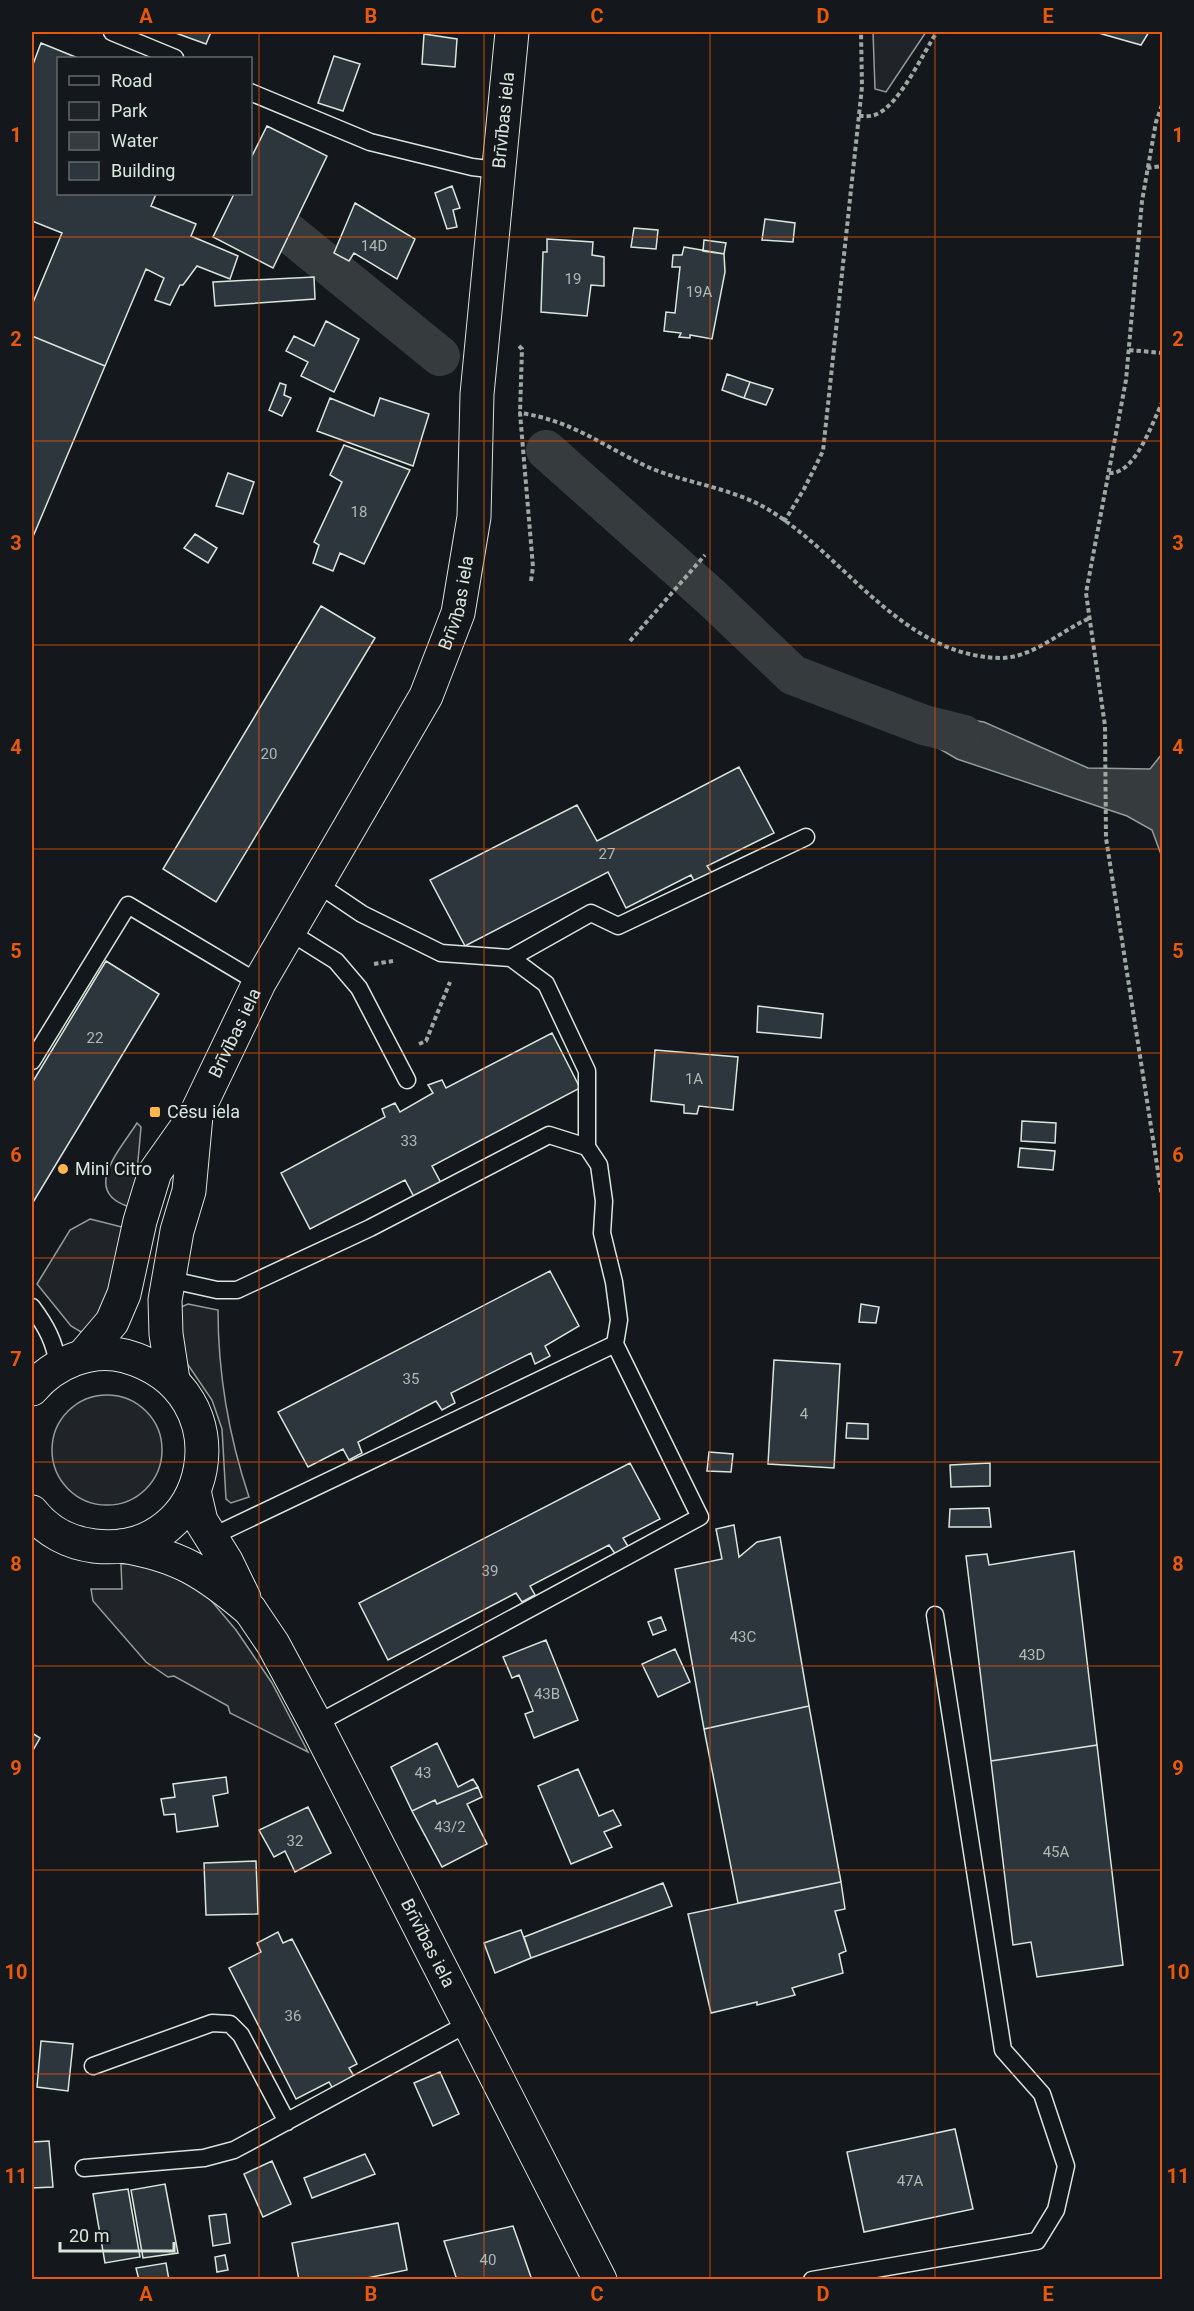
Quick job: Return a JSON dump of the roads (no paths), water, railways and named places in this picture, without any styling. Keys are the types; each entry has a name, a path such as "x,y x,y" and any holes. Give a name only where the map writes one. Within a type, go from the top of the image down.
{"main road":[{"name":"Brīvības iela","path":"196,1114 259,983 426,696 458,613 474,517 477,394 512,32"},
{"path":"173,1380 166,1334 167,1279 189,1191 196,1114"},
{"path":"32,1389 70,1361 112,1322 124,1294 140,1221 155,1172 196,1114"},
{"path":"32,1512 52,1531 69,1540 104,1547 121,1546 144,1540 165,1528 182,1511 194,1491 202,1462 201,1432 191,1404 173,1380 147,1362 115,1354 70,1361"},
{"path":"194,1491 201,1521 226,1561 250,1610"},
{"path":"32,1547 69,1540"},
{"path":"121,1546 152,1551 178,1560 210,1577 250,1610"},
{"name":"Brīvības iela","path":"250,1610 273,1644 316,1724 600,2280"}],"lane":[{"path":"112,32 172,57"},
{"path":"252,93 370,142 472,167 497,170"},
{"path":"316,884 362,915 441,953 511,958 591,913 618,926 806,837"},
{"path":"32,1061 128,905 259,983"},
{"path":"288,931 336,961 359,988 407,1080"},
{"path":"316,1724 700,1517 615,1344 619,1320 614,1282 602,1233 604,1201 599,1165 587,1147 587,1071 546,984 511,958"},
{"path":"167,1279 217,1290 237,1290 370,1228 549,1135 587,1147"},
{"path":"32,1307 56,1346 70,1361"},
{"path":"210,1538 615,1344"},
{"path":"812,2280 1037,2241 1056,2210 1066,2166 1042,2094 1003,2050 935,1616"},
{"path":"93,2066 212,2023 230,2024 241,2035 286,2122"},
{"path":"84,2168 204,2158 234,2150 469,2023"}],"water":[{"path":"914,711 984,722 1088,768 1150,769 1162,754 1162,857 1152,830 1127,816 957,759 911,732"}],"waterway":[{"path":"289,233 440,356"},
{"path":"546,450 711,597 793,675 924,725 964,735"}],"place":[{"name":"Cēsu iela","path":"155,1112"},
{"name":"Mini Citro","path":"63,1169"}]}
